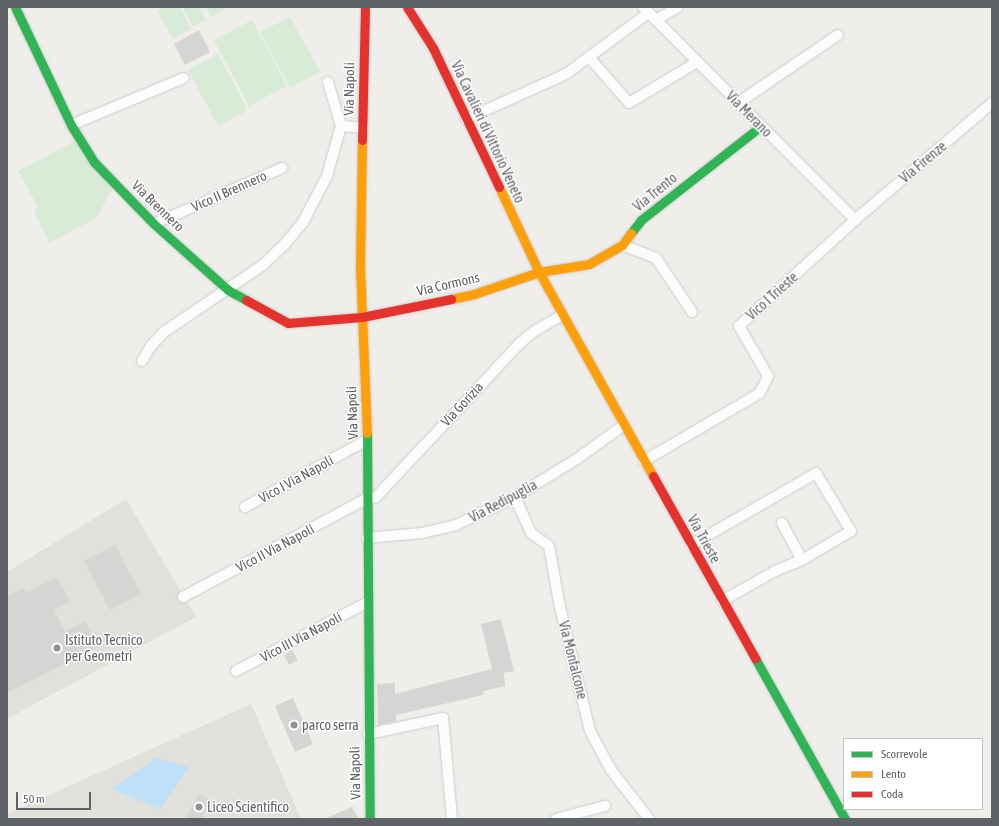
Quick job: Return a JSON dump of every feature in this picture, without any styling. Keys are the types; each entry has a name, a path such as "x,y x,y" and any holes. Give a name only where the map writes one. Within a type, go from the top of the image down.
{"street":[{"name":"Via Brennero","path":"15,7 71,125 94,162 154,224 228,290 288,323 362,317"},
{"name":"Via Napoli","path":"365,7 362,317 367,440 366,603 370,819"},
{"name":"Via Cavalieri di Vittorio Veneto","path":"407,7 433,48 539,272"},
{"path":"656,20 678,7"},
{"path":"466,119 566,74 589,57 645,10"},
{"name":"Via Merano","path":"645,10 855,220"},
{"path":"738,103 838,34"},
{"path":"589,57 629,103 697,62"},
{"path":"71,125 184,78"},
{"path":"142,361 151,346 164,332 263,265 284,245 303,222 327,176 340,126 328,82"},
{"name":"Via Firenze","path":"855,220 992,103"},
{"path":"340,126 363,128"},
{"name":"Via Trento","path":"539,272 588,264 622,245 641,220 761,126"},
{"name":"Vico II Brennero","path":"154,224 282,168"},
{"name":"Vico I Trieste","path":"644,461 760,392 768,376 739,326 855,220"},
{"path":"622,245 656,258 692,312"},
{"name":"Via Trieste","path":"539,272 845,819"},
{"name":"Via Cormons","path":"362,317 474,294 539,272"},
{"name":"Via Gorizia","path":"366,499 376,497 520,344 533,332 562,315"},
{"name":"Via Redipuglia","path":"367,538 422,533 456,525 515,497 577,459 624,425"},
{"name":"Vico I Via Napoli","path":"245,506 367,440"},
{"path":"691,545 816,473 851,531 802,560 775,571 722,601"},
{"name":"Via Monfalcone","path":"515,497 531,533 549,546 560,607 590,730 611,770 649,819"},
{"name":"Vico II Via Napoli","path":"183,597 366,499"},
{"path":"782,523 802,560"},
{"name":"Vico III Via Napoli","path":"236,671 366,603"},
{"path":"368,734 443,718 452,819"},
{"path":"556,819 605,806"}],"shaded area":[{"path":"126,499 196,617 7,719 7,572"},
{"path":"251,704 301,819 7,819 7,814"}],"green space":[{"path":"163,7 180,7 191,29 173,39 157,10"},
{"path":"182,7 200,7 206,20 193,27"},
{"path":"206,7 223,7 225,10 211,17"},
{"path":"290,17 320,72 290,88 260,32"},
{"path":"252,20 287,86 249,106 214,40"},
{"path":"218,54 248,110 218,126 188,70"},
{"path":"75,141 112,190 96,218 49,243 34,210 38,207 18,171"}],"water":[{"path":"156,758 189,767 160,809 112,789"}],"building":[{"path":"199,30 210,52 185,65 174,44"},
{"path":"115,545 141,594 110,610 84,561"},
{"path":"57,577 70,602 54,610 65,632 85,621 98,647 7,693 7,596 23,588 26,593"},
{"path":"501,619 514,671 504,673 505,686 484,691 483,695 396,715 396,721 378,725 377,684 395,683 395,694 492,669 481,624"},
{"path":"292,650 298,660 289,665 284,655"},
{"name":"parco serra","path":"293,698 313,744 295,752 275,706"},
{"name":"Liceo Scientifico","path":"199,794 211,800 201,819 185,819"},
{"path":"352,807 359,819 324,819"}],"traffic: fast":[{"path":"15,7 71,125 94,162 154,224 228,290 246,300"},
{"path":"631,233 641,220 761,126"},
{"path":"367,433 370,819"},
{"path":"755,658 845,819"}],"traffic: slow":[{"path":"362,140 360,267 367,433"},
{"path":"499,187 539,272 653,476"},
{"path":"451,299 474,294 539,272 589,264 622,245 631,233"}],"traffic: jam":[{"path":"362,140 365,7"},
{"path":"407,7 433,48 499,187"},
{"path":"246,300 288,323 362,317 451,299"},
{"path":"653,476 755,658"}],"place":[{"name":"Istituto Tecnico per Geometri","path":"57,648"},
{"name":"parco serra","path":"294,725"},
{"name":"Liceo Scientifico","path":"199,807"}]}
